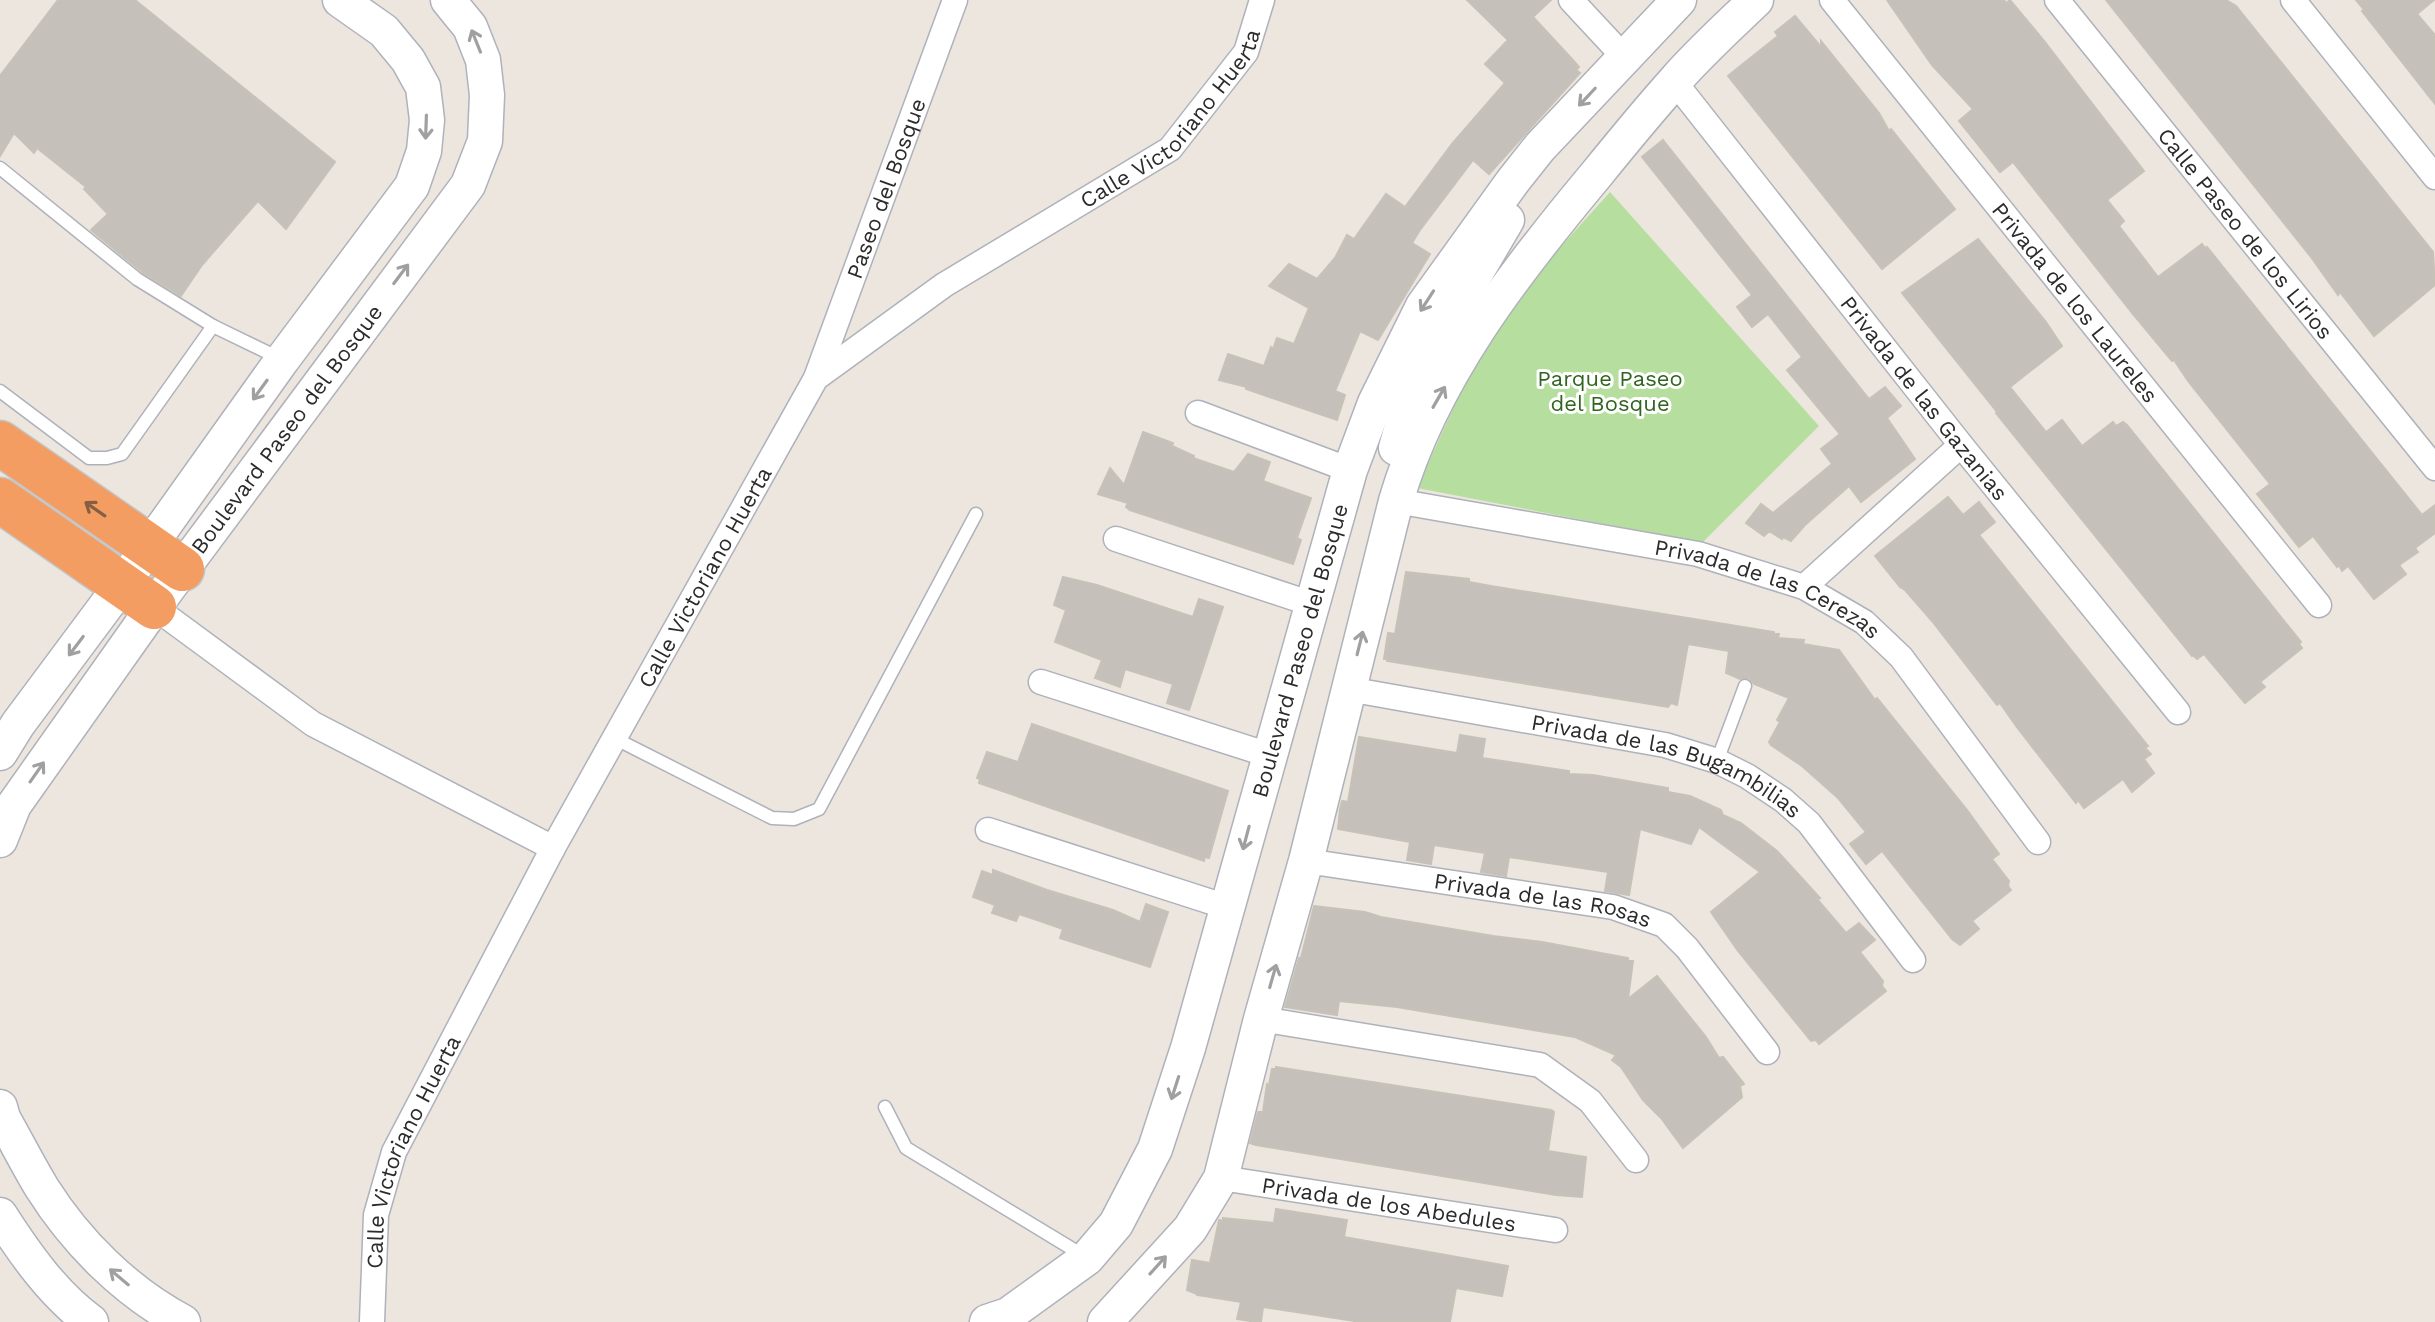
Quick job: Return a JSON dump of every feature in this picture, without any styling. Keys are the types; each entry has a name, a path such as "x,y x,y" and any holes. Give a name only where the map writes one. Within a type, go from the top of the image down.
{"highway":[{"path":"0,443 166,558"},
{"path":"0,500 138,595"}],"street":[{"name":"Boulevard Paseo del Bosque","path":"166,558 282,360 412,186 424,151 427,120 423,87 408,60 384,31 340,0"},
{"name":"Boulevard Paseo del Bosque","path":"0,753 18,724 138,595 468,185 485,141 486,83 483,60 470,27 448,0"},
{"name":"Paseo del Bosque","path":"816,378 955,0"},
{"name":"Calle Victoriano Huerta","path":"372,1322 376,1215 394,1152 553,848 816,378 944,285 1170,149 1246,52 1262,0"},
{"path":"1571,0 1624,57"},
{"name":"Boulevard Paseo del Bosque","path":"987,1322 1008,1315 1087,1258 1116,1224 1155,1149 1188,1048 1350,470 1375,403 1423,306 1540,147 1679,0"},
{"path":"1113,1321 1190,1229 1221,1178 1261,1019 1306,861 1400,487 1430,413 1478,329 1543,238 1674,81 1756,0"},
{"name":"Privada de los Laureles","path":"1832,0 2319,605"},
{"name":"Calle Paseo de los Lirios","path":"2057,0 2435,468"},
{"path":"2293,0 2435,177"},
{"name":"Privada de las Gazanias","path":"1674,81 1961,445 2178,712"},
{"path":"1400,487 1394,455 1416,375 1507,223 1513,181"},
{"path":"1198,413 1350,470"},
{"path":"1804,587 1961,445"},
{"name":"Privada de las Cerezas","path":"1400,487 1698,554 1804,587 1864,622 1901,657 2038,842"},
{"path":"1116,539 1312,604"},
{"name":"Boulevard Paseo del Bosque","path":"0,840 14,805 138,595"},
{"path":"138,595 313,724 553,848"},
{"path":"1041,682 1269,755"},
{"name":"Privada de las Bugambilias","path":"1348,689 1665,745 1717,761 1783,800 1809,823 1913,960"},
{"path":"988,830 1227,907"},
{"name":"Privada de las Rosas","path":"1306,861 1613,907 1664,925 1687,948 1767,1052"},
{"path":"1261,1019 1540,1065 1590,1101 1636,1160"},
{"path":"0,1107 42,1189 79,1238 113,1273 163,1312 183,1322"},
{"name":"Privada de los Abedules","path":"1221,1178 1555,1230"},
{"path":"0,1215 48,1281 91,1322"}],"lane":[{"path":"0,168 137,279 213,326 282,360"},
{"path":"0,391 89,458 122,454 213,326"},
{"path":"614,738 772,818 794,819 819,809 976,514"},
{"path":"1717,761 1745,686"},
{"path":"885,1107 906,1148 1087,1258"}],"green space":[{"name":"Parque Paseo del Bosque","path":"1610,192 1819,426 1702,543 1417,488 1492,323"}],"building":[{"path":"58,0 135,0 335,162 286,229 258,201 202,265 181,296 142,272 91,230 108,214 84,189 86,187 37,148 34,153 14,133 0,156 0,76"},
{"path":"1467,0 1551,0 1533,17 1579,67 1576,70 1580,73 1489,174 1473,160 1420,230 1412,243 1430,254 1378,340 1360,331 1335,391 1345,395 1337,420 1219,380 1228,354 1264,366 1277,338 1294,344 1309,308 1269,286 1289,264 1317,279 1335,258 1347,235 1354,239 1386,194 1405,207 1452,144 1505,83 1485,64 1508,40"},
{"path":"1887,0 2004,0 2006,3 2010,0 2144,171 2107,200 2124,221 2119,226 2158,277 2202,244 2207,247 2422,515 2435,505 2435,533 2415,548 2418,552 2399,565 2406,574 2374,599 2348,566 2342,571 2339,565 2337,567 2313,536 2299,547 2257,494 2270,484 2174,360 2133,314 2013,162 2000,172 1959,121 1973,109 1932,65"},
{"path":"2106,0 2226,0 2236,6 2433,252 2435,285 2374,336 2340,292 2338,295"},
{"path":"2356,0 2434,0 2417,14 2435,35 2435,104 2362,11"},
{"path":"1795,16 1821,47 1821,41 1879,113 1889,131 1891,129 1955,209 1882,269 1728,76 1778,36 1775,32"},
{"path":"1663,140 1869,399 1885,387 1901,406 1887,418 1915,459 1861,502 1849,486 1791,541 1769,531 1764,536 1746,523 1761,504 1773,513 1832,464 1821,449 1840,434 1787,370 1802,357 1768,314 1752,327 1737,307 1752,295 1642,157"},
{"path":"1978,239 2062,346 2010,387 2046,432 2062,420 2082,446 2113,422 2116,426 2123,422 2127,425 2301,642 2302,648 2260,682 2265,687 2245,703 2204,654 2197,659 2192,656 1902,293"},
{"path":"1143,432 1173,443 1172,446 1193,458 1234,472 1248,454 1270,462 1263,481 1311,498 1297,538 1301,540 1293,564 1130,510 1126,507 1128,503 1098,494 1110,468 1124,485"},
{"path":"1948,497 1963,515 1979,502 1995,522 1979,535 2148,746 2145,748 2151,754 2144,759 2154,773 2132,792 2123,779 2084,808 2078,800 2076,803 2000,703 1997,705 1932,621 1875,556"},
{"path":"1406,572 1469,579 1469,582 1491,586 1774,632 1779,634 1778,638 1804,640 1803,644 1839,650 1875,700 1877,698 1999,854 1992,859 2009,881 2011,890 1972,921 1979,929 1960,945 1952,939 1882,851 1866,864 1850,844 1866,832 1838,798 1802,766 1771,745 1769,742 1780,722 1777,720 1789,698 1754,684 1749,678 1740,679 1726,673 1729,651 1688,644 1677,705 1671,703 1668,707 1387,661 1384,659 1388,633 1395,634"},
{"path":"1063,577 1193,617 1199,599 1223,607 1189,710 1167,703 1173,684 1125,669 1120,687 1095,678 1102,660 1055,642 1066,610 1054,605"},
{"path":"1032,724 1228,791 1209,858 1205,857 1204,861 979,783 980,779 977,778 987,752 1018,762"},
{"path":"1460,735 1485,739 1482,758 1668,788 1668,792 1690,796 1721,810 1723,815 1741,823 1777,851 1820,898 1817,899 1846,933 1859,923 1875,940 1860,952 1883,981 1886,991 1819,1044 1816,1040 1811,1041 1738,951 1711,912 1760,872 1699,827 1691,844 1640,829 1629,895 1605,891 1608,872 1509,857 1506,876 1499,875 1481,872 1485,853 1434,845 1431,864 1407,860 1410,842 1338,829 1342,801 1348,802 1359,737 1457,753"},
{"path":"993,870 1140,922 1146,904 1168,912 1150,967 1060,938 1063,929 1040,921 1019,914 1016,921 992,913 995,905 973,897 982,871 993,875"},
{"path":"1314,906 1365,912 1628,958 1628,961 1633,961 1628,999 1657,976 1719,1058 1723,1057 1744,1084 1740,1086 1742,1097 1683,1148 1643,1100 1621,1067 1612,1060 1616,1055 1575,1037 1397,1007 1339,1001 1337,1015 1285,1007"},
{"path":"1276,1067 1551,1110 1554,1112 1548,1151 1586,1157 1582,1197 1250,1143 1258,1112 1263,1112 1272,1069"},
{"path":"1276,1209 1347,1220 1344,1237 1508,1266 1502,1296 1456,1288 1450,1322 1361,1322 1263,1307 1261,1322 1257,1322 1237,1319 1241,1302 1197,1295 1187,1290 1192,1260 1210,1263 1219,1220 1274,1223"}]}
